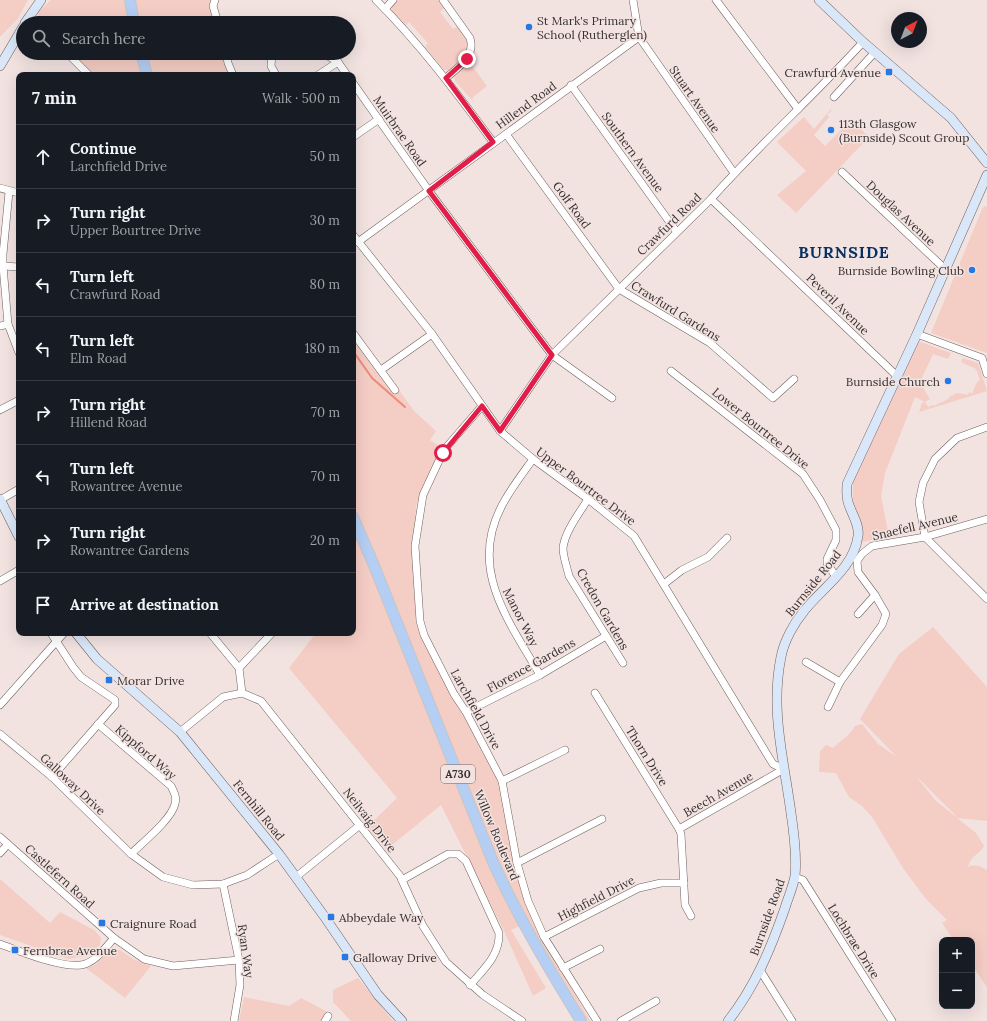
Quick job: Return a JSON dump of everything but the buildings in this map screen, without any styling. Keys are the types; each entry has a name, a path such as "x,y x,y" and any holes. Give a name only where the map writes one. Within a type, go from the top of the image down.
{"main road":[{"path":"130,0 133,16"},
{"path":"143,60 146,72"},
{"name":"Willow Boulevard","path":"356,524 493,862 513,905 534,944 581,1021"}],"street":[{"path":"30,16 41,0"},
{"path":"215,0 214,6 216,16"},
{"path":"376,0 416,42 446,78 493,142"},
{"path":"385,9 393,0"},
{"path":"443,0 470,38 472,45 467,59 446,78"},
{"path":"633,0 639,38"},
{"path":"716,0 798,109"},
{"path":"819,0 863,42 951,118 987,163"},
{"name":"Hillend Road","path":"358,242 571,85 639,38"},
{"name":"Stuart Avenue","path":"639,38 734,173"},
{"path":"0,66 16,39"},
{"name":"Crawfurd Road","path":"500,431 552,355 676,231 711,199 734,173 828,80 863,42"},
{"path":"834,97 875,52"},
{"path":"74,60 86,72"},
{"path":"227,60 232,72"},
{"path":"271,60 271,66 274,72"},
{"path":"335,60 338,62 345,72"},
{"path":"323,72 338,62"},
{"name":"Southern Avenue","path":"571,85 676,231"},
{"name":"Muirbrae Road","path":"356,87 429,191 552,355 612,398"},
{"path":"356,134 379,119"},
{"name":"Golf Road","path":"506,134 619,289"},
{"name":"Douglas Avenue","path":"842,172 944,269"},
{"name":"Burnside Road","path":"728,1021 737,1010 760,970 779,926 795,877 794,837 777,721 781,656 791,632 803,611 848,561 858,536 858,529 847,500 847,484 917,334 944,269 987,175"},
{"path":"0,188 9,192 16,193"},
{"path":"9,192 1,254 8,324 16,345"},
{"name":"Peveril Avenue","path":"711,199 897,376"},
{"name":"Upper Bourtree Drive","path":"356,239 432,334 500,431 533,459 588,499 634,536 773,764 784,769"},
{"path":"3,266 16,267"},
{"name":"Crawfurd Gardens","path":"619,289 710,343 774,398 794,379"},
{"path":"0,326 8,324"},
{"path":"380,370 432,334"},
{"path":"917,334 982,358 987,374"},
{"path":"356,337 395,390"},
{"name":"Lower Bourtree Drive","path":"671,371 803,474 820,500 836,530 836,540 827,559 827,563 836,576"},
{"path":"0,410 16,402"},
{"name":"Larchfield Drive","path":"482,406 444,450 423,494 415,546 420,620 431,648 454,694 466,712 502,781 517,863 528,901 544,937 597,1021"},
{"path":"987,427 957,438 935,459 923,483 919,502 925,537 987,599"},
{"name":"Manor Way","path":"533,459 504,500 494,523 488,551 490,573 498,600 540,675"},
{"path":"16,491 0,499 16,531"},
{"name":"Credon Gardens","path":"588,499 568,533 563,548 565,560 569,576 623,663"},
{"name":"Snaefell Avenue","path":"828,707 840,682 882,625 886,614 875,595 858,572 857,566 859,557 872,546 925,537 987,519"},
{"path":"664,584 682,570 708,557 727,538"},
{"path":"1,578 16,571"},
{"path":"858,614 875,595"},
{"path":"52,777 115,705 115,700 81,677 53,636"},
{"path":"0,705 61,636"},
{"name":"Fernhill Road","path":"79,636 98,659 180,732 279,854 378,995 402,1021"},
{"path":"180,732 223,697 242,693 239,668 212,636"},
{"path":"239,668 269,636"},
{"name":"Florence Gardens","path":"466,712 540,675 606,636"},
{"path":"806,662 840,682"},
{"name":"Neilvaig Drive","path":"242,693 261,701 402,880 434,944 446,962 470,985 522,1021"},
{"name":"Thorn Drive","path":"595,693 679,829"},
{"name":"Kippford Way","path":"98,724 171,786 175,794 175,803 171,813 131,854"},
{"name":"Galloway Drive","path":"0,734 52,777 131,854 163,878 193,885 223,884 247,875 279,854"},
{"path":"502,781 565,750"},
{"name":"Beech Avenue","path":"691,916 685,905 682,834 679,829 784,769"},
{"path":"517,863 602,819"},
{"path":"296,877 360,825"},
{"name":"Castlefern Road","path":"0,837 114,938 144,959 173,966 239,960"},
{"path":"0,853 8,844"},
{"path":"402,880 448,854 458,854 466,861 499,933 499,944 496,954 470,985"},
{"name":"Lochbrae Drive","path":"795,877 803,880 892,1021"},
{"name":"Highfield Drive","path":"544,937 639,888 661,883 684,883"},
{"name":"Ryan Way","path":"223,884 239,960 240,985 234,1021"},
{"path":"0,944 65,964 81,965 97,957 114,938"},
{"path":"563,968 600,949"},
{"path":"760,970 792,1021"},
{"path":"621,1021 656,1001"}],"shaded area":[{"path":"0,0 28,0 19,16 16,16 16,20 0,37"},
{"path":"51,0 212,0 214,16 38,16 38,12"},
{"path":"398,0 439,0 444,8 440,12 453,29 458,26 469,41 467,54 451,70 444,70 425,47 428,43 409,22 406,25 392,11 392,5"},
{"path":"79,60 225,60 229,72 90,72"},
{"path":"470,63 487,86 473,97 472,100 455,81 454,76"},
{"path":"831,109 832,110 827,115 829,117 814,135 825,146 848,123 851,125 854,122 869,137 796,213 777,195 806,171 777,142 804,117 814,129"},
{"name":"Burnside Bowling Club","path":"987,206 987,353 931,333 983,207"},
{"path":"918,341 951,353 948,359 933,354 921,380 924,382 922,386 930,399 925,402 915,397 885,473 881,496 889,536 862,542 860,517 853,504 853,481"},
{"path":"356,342 394,394 399,390 414,411 436,431 430,440 442,448 425,482 416,505 414,549 416,623 444,680 495,774 504,801 521,891 532,920 590,1021 588,1021 528,922 511,930 546,988 533,996 505,933 441,805 386,850 367,827 397,798 289,668 314,636 356,636"},
{"path":"963,358 978,363 987,391 919,412 922,403 925,402 928,407 934,406 957,393 968,395 969,392 972,394 977,382 980,380 976,369 961,362"},
{"path":"933,627 987,687 987,821 957,818 976,833 984,846 980,852 973,857 968,867 978,866 987,870 987,987 975,969 975,937 952,937 942,923 947,920 926,899 903,868 872,817 862,806 849,797 836,773 819,772 820,751 826,745 833,748 853,730 855,726 862,724 878,744 897,757 860,719 899,654","holes":["915,775 955,815 936,801"]},
{"path":"0,879 50,923 60,912 94,930 101,938 100,945 87,956 68,959 0,935"},
{"path":"120,950 133,959 151,966 125,998 86,968 95,965 109,951"},
{"path":"358,978 393,1021 351,1021 333,1002 333,990"},
{"path":"244,997 289,1006 301,998 326,1011 321,1021 239,1021"}],"waterway":[{"path":"356,355 372,378 405,407"}],"place":[{"name":"St Mark's Primary School (Rutherglen)","path":"529,27"},
{"name":"Crawfurd Avenue","path":"889,72"},
{"name":"113th Glasgow (Burnside) Scout Group","path":"831,130"},
{"name":"Burnside Bowling Club","path":"972,270"},
{"name":"Burnside Church","path":"948,381"},
{"name":"Morar Drive","path":"109,680"},
{"name":"Abbeydale Way","path":"331,917"},
{"name":"Craignure Road","path":"102,923"},
{"name":"Fernbrae Avenue","path":"15,950"},
{"name":"Galloway Drive","path":"345,957"}],"district":[{"name":"BURNSIDE","path":"844,252"}],"route":[{"path":"443,453 482,406 500,431 552,355 429,191 493,142 446,78 467,59"}]}
